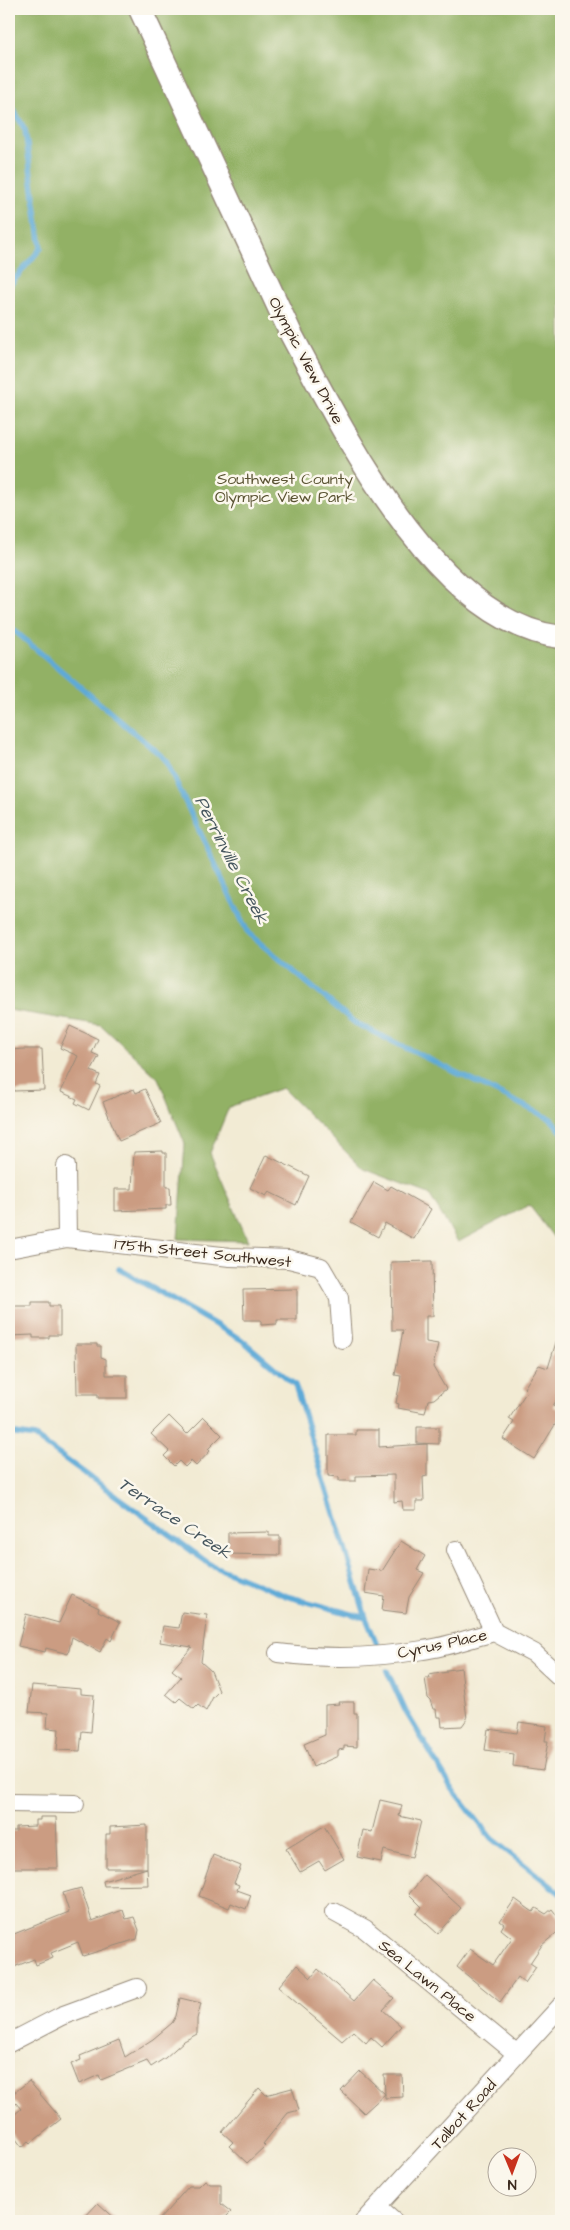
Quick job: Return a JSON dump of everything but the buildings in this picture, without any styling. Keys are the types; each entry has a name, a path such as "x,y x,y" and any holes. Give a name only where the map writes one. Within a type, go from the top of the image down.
{"main road":[{"name":"Olympic View Drive","path":"140,9 291,334 326,398 375,480 424,550 455,583 492,611 528,629 561,637"}],"street":[{"path":"66,1166 67,1238"},
{"name":"175th Street Southwest","path":"9,1249 67,1238 230,1257 290,1259 321,1267 339,1298 342,1339"},
{"path":"456,1550 494,1632"},
{"name":"Cyrus Place","path":"278,1653 311,1657 373,1656 424,1650 494,1632 534,1653 561,1678"},
{"path":"9,1803 75,1804"},
{"name":"Sea Lawn Place","path":"334,1912 365,1929 517,2054"},
{"path":"9,2043 61,2016 137,1988"},
{"name":"Talbot Road","path":"364,2221 561,2006"},
{"path":"377,2207 393,2221"}],"green space":[{"name":"Southwest County Olympic View Park","path":"9,9 561,9 561,1247 529,1205 458,1242 429,1194 363,1169 282,1088 229,1107 210,1153 248,1241 178,1239 185,1144 158,1078 101,1025 9,1010"}],"waterway":[{"name":"Perrinville Creek","path":"9,101 25,130 41,248 9,286"},
{"name":"Perrinville Creek","path":"9,626 165,759 248,933 355,1023 551,1119 561,1131"},
{"path":"119,1269 242,1340 295,1385 366,1618"},
{"name":"Terrace Creek","path":"9,1433 35,1437 211,1565 286,1596 366,1618 377,1644"},
{"name":"Terrace Creek","path":"387,1671 406,1712 451,1787 491,1838 561,1894"}]}
